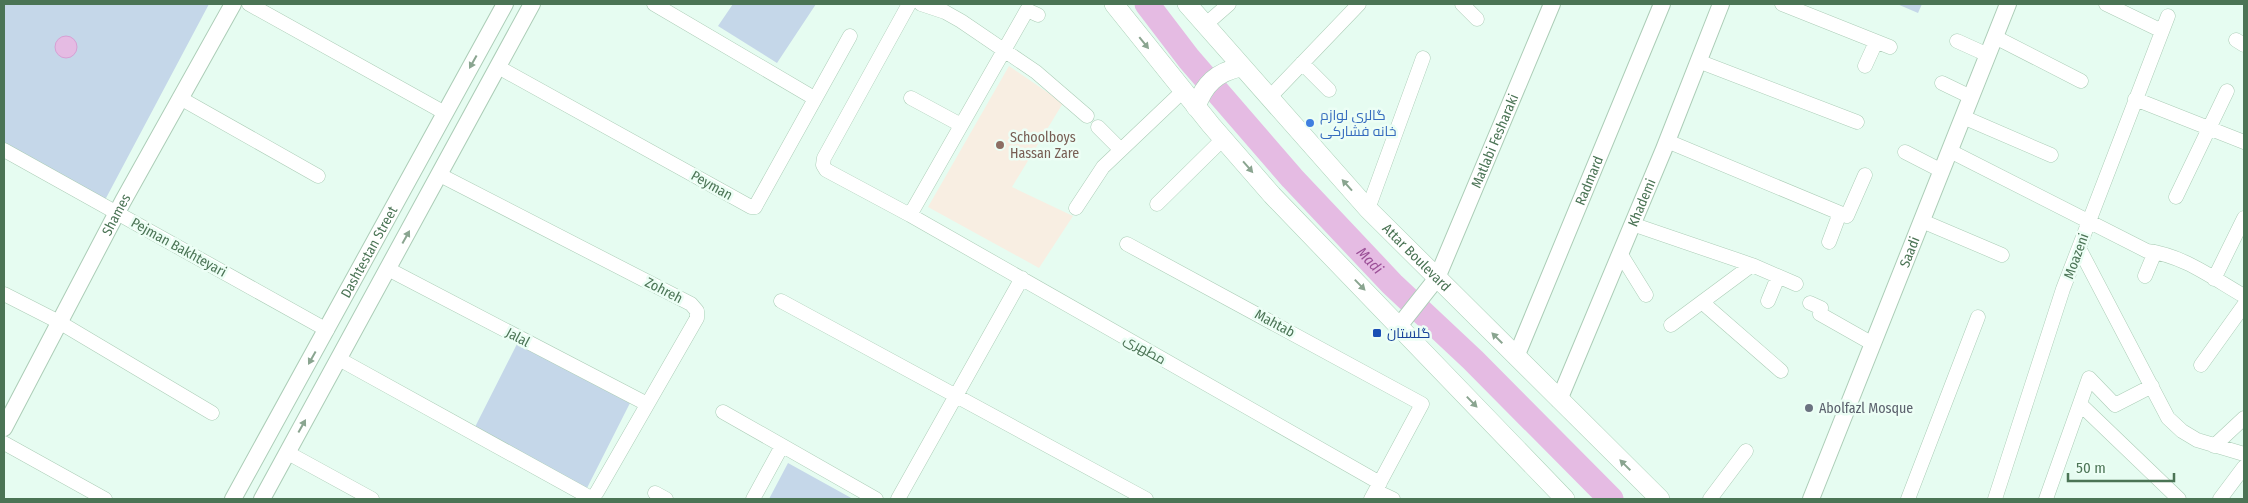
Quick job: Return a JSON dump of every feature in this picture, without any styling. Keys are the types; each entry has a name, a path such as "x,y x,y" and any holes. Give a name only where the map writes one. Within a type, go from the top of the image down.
{"main road":[{"path":"1114,4 1193,98 1223,139 1272,195 1565,499"},
{"name":"Attar Boulevard","path":"1187,4 1205,25 1235,68 1269,98 1368,209 1660,499"},
{"path":"1193,98 1217,76 1235,68"}],"street":[{"name":"Shames","path":"4,428 117,212 233,4"},
{"path":"249,4 445,113"},
{"name":"Dashtestan Street","path":"233,499 504,4"},
{"name":"Dashtestan Street","path":"262,499 532,4"},
{"path":"654,4 814,98"},
{"name":"مطهری","path":"909,4 824,158 823,165 826,170 1022,278 1392,499"},
{"path":"921,4 945,12 961,21 1036,72 1087,116"},
{"path":"1205,25 1229,4"},
{"path":"1269,98 1359,4"},
{"path":"1462,4 1477,20"},
{"name":"Matlabi Fesharaki","path":"1399,326 1437,278 1552,4"},
{"name":"Radmard","path":"1516,357 1662,4"},
{"name":"Khademi","path":"1559,400 1667,141 1721,4"},
{"path":"1782,4 1890,48"},
{"name":"Saadi","path":"1811,499 2008,4"},
{"path":"2106,4 2162,31"},
{"path":"910,215 1027,10 1038,15"},
{"name":"Moazeni","path":"1995,499 2063,289 2168,16"},
{"name":"Peyman","path":"498,67 751,207 755,207 850,36"},
{"path":"1995,37 2082,81"},
{"path":"485,40 507,50"},
{"path":"1957,41 1988,55"},
{"path":"1864,66 1876,42"},
{"path":"1368,209 1423,58"},
{"path":"1698,61 1857,122"},
{"path":"1302,62 1328,90"},
{"path":"1942,83 1971,97"},
{"path":"2176,197 2227,91"},
{"path":"180,98 318,176"},
{"path":"911,98 961,125"},
{"path":"1076,208 1103,167 1120,149 1193,98"},
{"path":"2135,99 2244,142"},
{"path":"1963,117 2051,155"},
{"path":"1098,127 1120,149"},
{"path":"1156,204 1223,139"},
{"path":"1667,141 1847,216 1865,175"},
{"name":"Pejman Bakhteyari","path":"4,150 327,330"},
{"path":"1950,151 2147,250 2185,262 2244,296"},
{"path":"1905,152 1942,171"},
{"name":"Zohreh","path":"340,359 589,497 594,496 698,318 697,311 691,304 440,175"},
{"path":"1829,242 1840,213"},
{"path":"2214,279 2244,218"},
{"path":"1922,221 2002,255"},
{"path":"1632,224 1752,266 1796,284"},
{"name":"Mahtab","path":"1127,244 1422,404 1376,491"},
{"path":"2079,248 2168,418 2182,431 2214,446 2244,454"},
{"path":"2145,276 2155,252"},
{"path":"1620,253 1646,295"},
{"path":"1671,325 1752,266"},
{"name":"Jalal","path":"388,269 647,404"},
{"path":"1768,301 1778,277"},
{"path":"898,499 1022,278"},
{"path":"4,294 59,322 212,413"},
{"path":"782,301 1146,499"},
{"path":"1703,303 1781,371"},
{"path":"1810,303 1821,308 1820,314 1873,344"},
{"path":"2201,365 2244,305"},
{"path":"1908,499 1978,317"},
{"path":"2047,499 2089,378 2115,405 2152,386"},
{"path":"2080,404 2179,499"},
{"path":"723,412 876,499"},
{"path":"2214,446 2244,418"},
{"path":"4,443 105,499"},
{"path":"753,499 782,446"},
{"path":"1710,499 1746,451"},
{"path":"288,452 372,499"},
{"path":"2220,499 2244,468"}],"shaded area":[{"path":"4,4 209,4 105,200 4,144"},
{"path":"733,4 816,4 777,63 718,26"},
{"path":"1897,4 1922,4 1918,13"},
{"path":"66,36 74,39 77,47 74,55 66,58 58,55 55,47 58,39"},
{"name":"Schoolboys Hassan Zare","path":"1009,66 1063,103 1012,187 1073,216 1039,268 928,207"},
{"path":"517,344 630,403 587,488 475,427"},
{"path":"788,463 853,499 769,499"}],"waterway":[{"name":"Madi","path":"1147,4 1189,59 1292,178 1392,284 1473,360 1611,499"}],"place":[{"name":"گالری لوازم خانه فشارکی","path":"1310,123"},
{"name":"Schoolboys Hassan Zare","path":"1000,145"},
{"name":"گلستان","path":"1377,333"},
{"name":"Abolfazl Mosque","path":"1809,408"}]}
